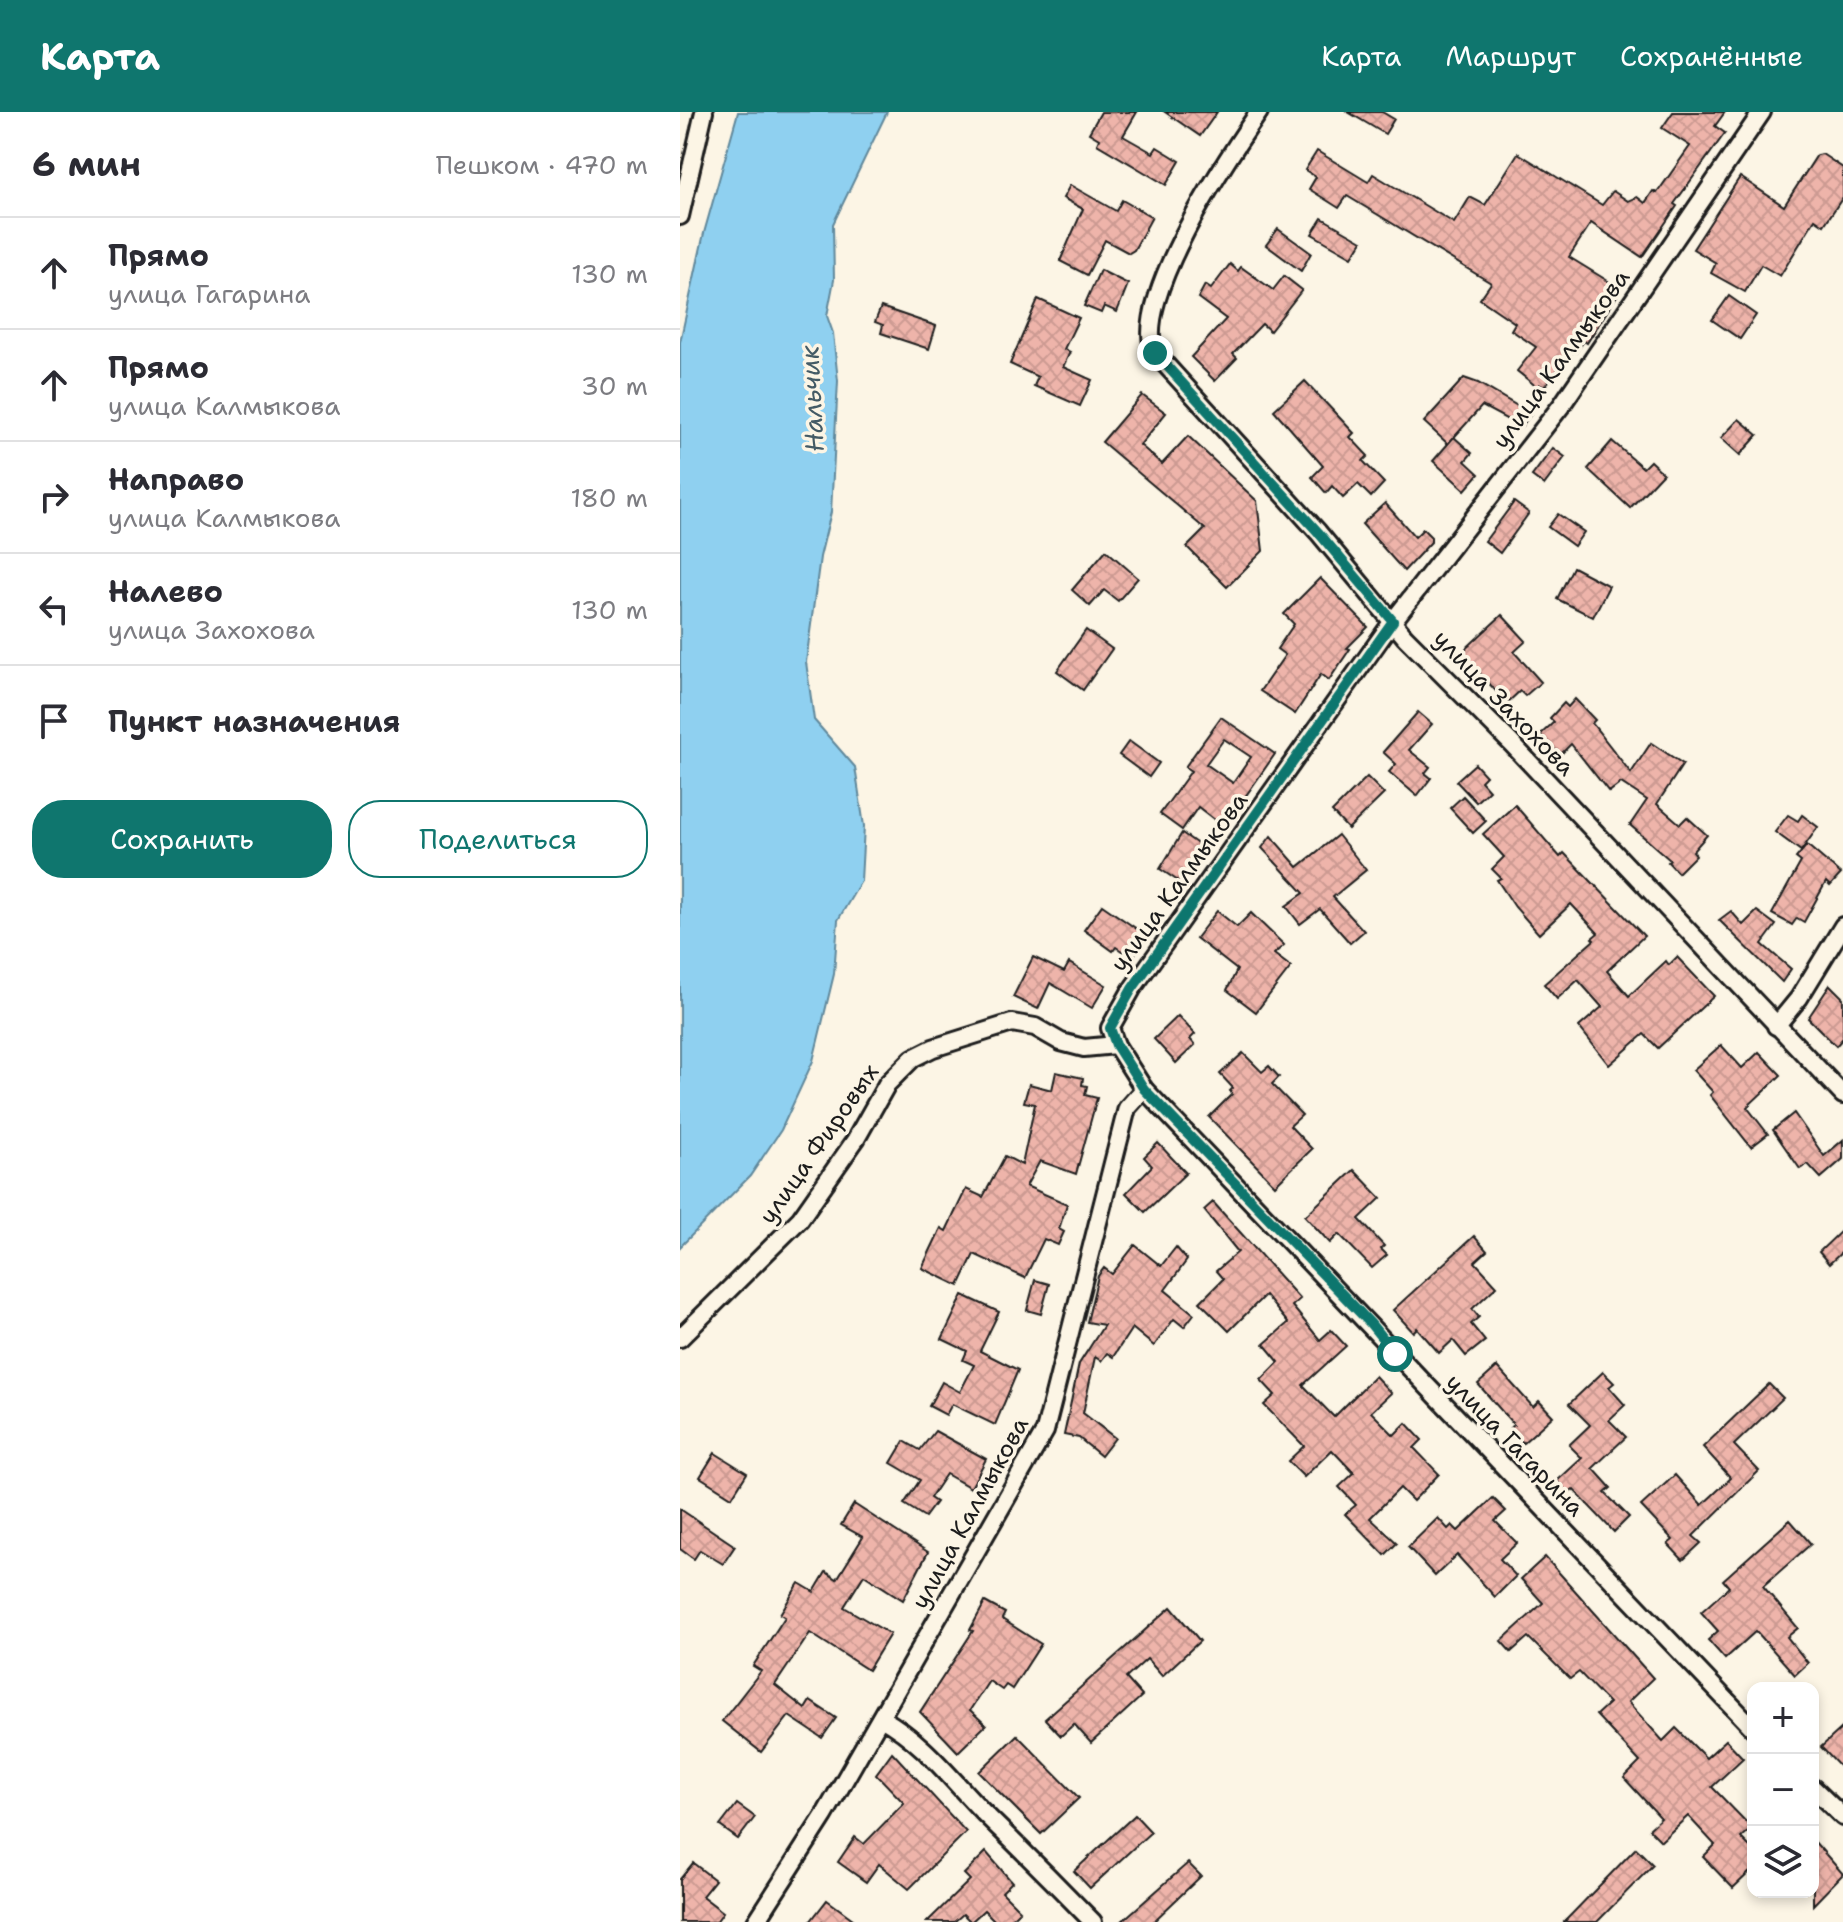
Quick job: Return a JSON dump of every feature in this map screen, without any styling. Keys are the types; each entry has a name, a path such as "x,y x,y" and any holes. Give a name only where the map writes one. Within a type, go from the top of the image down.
{"street":[{"path":"680,216 704,112"},
{"name":"улица Захохова","path":"1259,112 1219,171 1166,270 1154,303 1149,332 1155,353 1318,532 1393,621 1843,1095"},
{"name":"улица Калмыкова","path":"1116,1045 1110,1028 1119,1009 1393,621 1561,406 1762,112"},
{"path":"1776,1026 1799,998 1843,926"},
{"name":"улица Фировых","path":"680,1338 800,1219 856,1139 887,1084 913,1058 933,1048 1012,1023 1035,1027 1061,1042 1084,1048 1116,1045"},
{"path":"1116,1045 1144,1089"},
{"name":"улица Калмыкова","path":"756,1922 881,1718 1045,1431 1127,1108 1144,1089"},
{"name":"улица Гагарина","path":"1144,1089 1747,1722"},
{"path":"881,1718 905,1731 938,1759 982,1811 1093,1922"},
{"path":"1819,1794 1843,1817"}],"water":[{"name":"Нальчик","path":"738,112 887,112 833,224 834,280 827,316 833,333 838,381 831,512 820,557 806,662 814,720 855,767 864,826 861,881 838,920 834,974 813,1061 781,1130 750,1176 680,1247 680,342 704,233"}],"building":[{"path":"1101,112 1137,112 1123,136 1153,153 1157,147 1180,161 1166,185 1097,144 1099,139 1089,133"},
{"path":"1165,112 1217,112 1200,136"},
{"path":"1348,112 1382,112 1394,119 1385,134"},
{"path":"1673,112 1725,112 1715,126 1725,133 1674,204 1677,206 1642,257 1591,223 1569,257 1621,289 1587,343 1584,341 1576,352 1574,350 1544,387 1539,384 1537,387 1517,371 1536,347 1511,330 1515,323 1480,299 1491,283 1347,196 1339,208 1309,189 1316,177 1305,170 1317,151 1368,182 1373,174 1454,223 1470,197 1485,205 1518,153 1602,205 1613,191 1628,201 1637,197 1645,203 1653,191 1657,193 1690,146 1662,128"},
{"path":"1822,154 1843,168 1843,197 1824,225 1815,219 1780,276 1761,265 1745,292 1711,273 1716,263 1693,249 1740,177 1784,206 1817,155"},
{"path":"1070,185 1116,211 1122,200 1152,217 1134,250 1129,253 1105,240 1087,275 1060,261 1083,209 1063,198"},
{"path":"1322,218 1362,241 1352,257 1312,234"},
{"path":"1278,229 1311,253 1301,271 1266,245"},
{"path":"1230,264 1238,271 1241,267 1273,290 1284,276 1302,290 1270,331 1262,324 1233,354 1237,358 1215,381 1191,357 1226,319 1198,298 1205,285 1211,289"},
{"path":"1100,270 1128,284 1117,312 1104,306 1101,313 1084,306"},
{"path":"1729,296 1756,315 1740,339 1712,320"},
{"path":"1038,299 1079,318 1064,349 1070,352 1063,367 1092,380 1080,406 1034,386 1038,377 1010,364"},
{"path":"881,307 936,326 929,349 881,333 883,325 875,322"},
{"path":"1464,378 1531,414 1521,427 1482,406 1448,444 1424,422"},
{"path":"1305,381 1354,433 1350,437 1368,456 1363,461 1384,483 1371,497 1358,484 1343,498 1332,486 1326,493 1312,477 1323,466 1274,410"},
{"path":"1142,395 1166,413 1140,445 1162,464 1188,436 1257,501 1263,551 1227,587 1187,547 1205,529 1102,442"},
{"path":"1739,419 1758,435 1740,455 1721,438"},
{"path":"1454,437 1472,453 1465,461 1479,474 1465,490 1433,461"},
{"path":"1612,441 1643,468 1650,461 1663,473 1630,508 1588,469"},
{"path":"1553,448 1565,457 1544,485 1532,476"},
{"path":"1514,502 1529,513 1500,553 1485,541"},
{"path":"1385,503 1415,537 1423,529 1431,537 1431,542 1404,571 1362,524"},
{"path":"1558,514 1584,532 1574,546 1548,527"},
{"path":"1106,550 1138,578 1118,601 1104,590 1090,606 1072,590"},
{"path":"1573,567 1609,586 1593,617 1557,599"},
{"path":"1320,578 1368,627 1347,648 1350,649 1329,680 1321,674 1295,714 1260,691 1285,655 1277,649 1294,624 1284,614"},
{"path":"1502,615 1526,641 1514,652 1541,682 1525,696 1520,691 1507,703 1461,653"},
{"path":"1086,630 1112,649 1083,690 1057,671"},
{"path":"1575,699 1595,720 1592,723 1631,773 1651,743 1683,764 1657,804 1680,824 1687,817 1707,835 1693,851 1696,855 1678,873 1668,862 1670,860 1630,825 1647,800 1621,783 1609,792 1571,744 1560,755 1540,735 1554,722 1550,718 1564,703 1568,707"},
{"path":"1418,712 1432,724 1409,750 1430,767 1425,773 1431,778 1417,796 1389,772 1396,764 1383,752"},
{"path":"1221,717 1275,754 1224,827 1198,807 1182,830 1160,814 1191,771 1185,767","holes":["1224,739 1251,757 1233,783 1206,764"]},
{"path":"1129,741 1159,763 1149,777 1119,755"},
{"path":"1475,764 1486,776 1481,781 1489,790 1476,802 1456,781"},
{"path":"1367,777 1384,794 1348,829 1332,812"},
{"path":"1463,796 1486,821 1473,833 1450,808"},
{"path":"1515,805 1560,857 1564,853 1644,936 1607,971 1629,996 1666,961 1669,965 1677,957 1714,996 1658,1048 1644,1034 1609,1065 1579,1027 1602,1007 1578,980 1557,999 1544,984 1598,933 1571,904 1539,934 1497,880 1501,878 1492,869 1504,857 1483,834"},
{"path":"1788,815 1798,821 1802,815 1818,827 1801,851 1775,832"},
{"path":"1182,833 1206,850 1181,883 1160,869"},
{"path":"1338,835 1366,870 1333,897 1364,931 1350,943 1320,909 1300,924 1286,906 1304,893 1262,848 1271,836 1298,867"},
{"path":"1807,845 1841,874 1830,886 1826,882 1804,922 1797,918 1792,925 1772,914 1801,862 1796,858"},
{"path":"1102,905 1147,936 1132,958 1116,947 1113,951 1084,930"},
{"path":"1217,911 1237,927 1251,913 1284,945 1274,954 1291,967 1256,1012 1227,990 1237,970 1196,938"},
{"path":"1731,911 1743,925 1757,911 1776,925 1762,944 1791,969 1782,982 1719,920"},
{"path":"1033,957 1064,972 1069,963 1106,985 1092,1008 1050,983 1038,1009 1013,997"},
{"path":"1830,985 1843,998 1843,1038 1836,1046 1808,1018"},
{"path":"1178,1016 1195,1034 1190,1039 1195,1045 1176,1063 1154,1039"},
{"path":"1721,1045 1742,1068 1759,1052 1781,1075 1747,1107 1768,1134 1751,1147 1710,1095 1713,1092 1693,1070"},
{"path":"1243,1053 1262,1072 1269,1066 1279,1077 1272,1084 1302,1115 1290,1126 1312,1149 1275,1185 1209,1117 1232,1094 1230,1091 1233,1088 1220,1074"},
{"path":"1056,1072 1083,1078 1082,1085 1087,1086 1085,1095 1097,1098 1076,1174 1040,1161 1026,1186 1067,1204 1059,1229 1064,1232 1058,1245 1044,1239 1025,1278 974,1254 959,1286 922,1268 941,1228 946,1231 966,1189 983,1197 1005,1156 1022,1165 1035,1104 1024,1102 1029,1084 1052,1090"},
{"path":"1794,1113 1824,1156 1843,1140 1843,1159 1821,1178 1808,1164 1800,1169 1773,1130"},
{"path":"1158,1143 1186,1173 1145,1212 1126,1193 1152,1166 1144,1157"},
{"path":"1354,1170 1381,1198 1359,1219 1384,1246 1381,1249 1387,1255 1372,1268 1339,1234 1330,1243 1305,1216"},
{"path":"1213,1202 1300,1299 1292,1306 1320,1340 1331,1330 1346,1346 1303,1385 1334,1417 1375,1376 1391,1393 1371,1412 1394,1435 1406,1423 1422,1440 1414,1448 1439,1474 1413,1501 1400,1488 1370,1518 1397,1543 1385,1555 1345,1514 1356,1505 1339,1487 1354,1473 1332,1450 1304,1477 1288,1461 1304,1446 1264,1405 1275,1395 1261,1380 1279,1362 1264,1344 1288,1323 1265,1295 1229,1331 1200,1302 1223,1279 1216,1271 1238,1252 1204,1210"},
{"path":"1843,1229 1843,1251 1829,1264 1819,1252"},
{"path":"1474,1236 1487,1251 1475,1262 1497,1286 1472,1309 1479,1317 1471,1324 1485,1341 1466,1356 1453,1340 1439,1353 1417,1328 1413,1332 1393,1310"},
{"path":"1135,1245 1161,1266 1176,1247 1187,1260 1165,1290 1194,1314 1184,1327 1174,1319 1154,1346 1132,1328 1113,1357 1107,1353 1101,1361 1095,1357 1083,1413 1115,1438 1101,1456 1079,1438 1064,1435 1079,1364 1104,1325 1087,1322 1098,1276 1104,1268 1112,1274"},
{"path":"1035,1280 1049,1284 1041,1314 1027,1310"},
{"path":"963,1295 999,1312 980,1351 1018,1370 995,1425 952,1404 946,1415 929,1406 942,1382 960,1392 974,1365 963,1360 967,1351 942,1339"},
{"path":"1497,1367 1533,1407 1539,1401 1553,1416 1523,1443 1510,1428 1514,1425 1478,1384"},
{"path":"1603,1372 1614,1383 1609,1387 1625,1405 1609,1420 1626,1437 1593,1468 1611,1488 1605,1493 1629,1517 1614,1532 1573,1489 1568,1493 1557,1481 1582,1458 1569,1445 1590,1425 1569,1404"},
{"path":"1769,1384 1783,1398 1734,1445 1759,1471 1693,1536 1701,1543 1683,1560 1668,1544 1673,1540 1641,1506 1675,1475 1702,1505 1731,1478 1703,1447"},
{"path":"935,1431 986,1459 971,1488 946,1474 930,1498 936,1502 925,1517 904,1504 920,1480 891,1463 904,1441 920,1450"},
{"path":"715,1453 747,1473 732,1497 700,1477"},
{"path":"1493,1498 1506,1511 1495,1521 1517,1543 1500,1559 1516,1576 1495,1597 1457,1555 1435,1576 1408,1547 1438,1518 1448,1529 1452,1525 1458,1531"},
{"path":"854,1504 928,1552 903,1600 864,1575 844,1607 890,1634 868,1670 810,1633 775,1685 805,1709 810,1701 836,1718 822,1738 789,1716 761,1752 722,1721 761,1671 753,1666 785,1617 780,1614 799,1583 814,1592 826,1572 837,1579 863,1537 841,1525"},
{"path":"680,1509 735,1546 723,1564 700,1550 694,1559 680,1549"},
{"path":"1790,1520 1811,1544 1763,1586 1798,1628 1787,1637 1808,1663 1795,1675 1756,1631 1725,1659 1708,1640 1718,1631 1701,1612 1729,1587 1723,1580"},
{"path":"1545,1557 1653,1678 1628,1702 1663,1741 1676,1728 1706,1758 1726,1740 1743,1758 1712,1787 1747,1823 1747,1833 1741,1838 1747,1844 1747,1875 1733,1888 1703,1857 1715,1845 1688,1816 1661,1841 1649,1829 1661,1818 1624,1778 1640,1762 1596,1715 1609,1703 1579,1672 1570,1679 1528,1637 1511,1652 1501,1641 1543,1603 1521,1579"},
{"path":"985,1602 1005,1613 1002,1619 1041,1644 1012,1689 1006,1685 1002,1690 989,1681 970,1710 986,1725 958,1752 920,1712 973,1631 970,1630"},
{"path":"1171,1607 1200,1641 1162,1676 1147,1659 1126,1678 1142,1696 1091,1743 1074,1724 1061,1736 1045,1719"},
{"path":"1843,1727 1843,1770 1821,1747"},
{"path":"1017,1735 1079,1798 1041,1834 979,1772"},
{"path":"892,1752 966,1832 909,1889 879,1864 866,1882 838,1862 855,1837 864,1844 904,1803 876,1774"},
{"path":"737,1804 755,1817 738,1839 720,1826"},
{"path":"1135,1815 1151,1832 1090,1888 1074,1871"},
{"path":"1819,1847 1843,1874 1813,1905 1813,1898 1819,1898"},
{"path":"1636,1848 1653,1865 1597,1922 1564,1922"},
{"path":"986,1852 1012,1882 1002,1892 1020,1910 1008,1922 996,1922 984,1910 971,1922 963,1914 954,1922 927,1922 970,1880 964,1874"},
{"path":"693,1863 715,1880 702,1896 723,1912 716,1922 680,1922 680,1879"},
{"path":"1188,1863 1201,1876 1153,1922 1121,1922"},
{"path":"827,1900 857,1922 810,1922"}],"route":[{"path":"1155,353 1318,532 1393,621 1132,989 1110,1028 1116,1045 1144,1089 1370,1323 1395,1354"}]}
